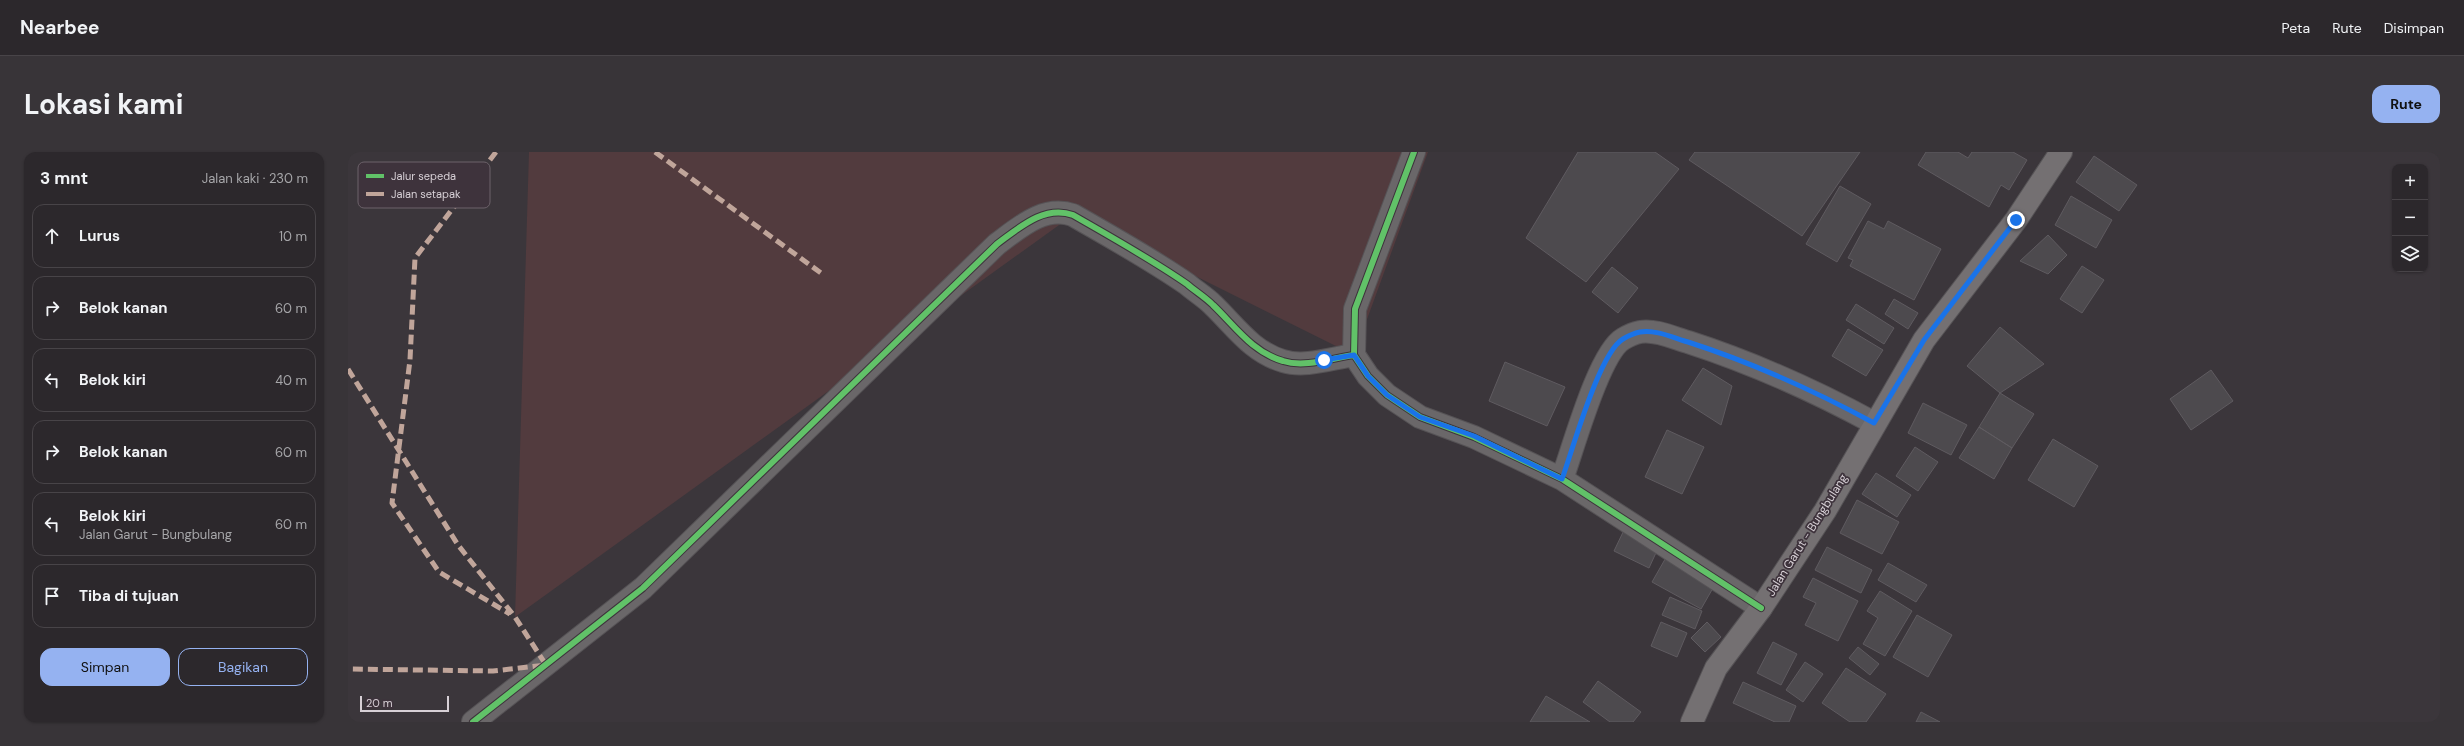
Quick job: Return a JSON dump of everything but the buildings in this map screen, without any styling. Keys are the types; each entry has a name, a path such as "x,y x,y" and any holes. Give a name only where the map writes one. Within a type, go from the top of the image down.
{"main road":[{"name":"Jalan Garut - Bungbulang","path":"1692,722 1716,668 1761,608 1825,511 1874,423 1924,340 2016,220 2061,152"}],"street":[{"path":"1414,152 1355,309 1353,334 1354,355 1368,376 1387,395 1420,417 1474,436 1562,479 1761,608"},
{"path":"473,722 643,588 997,244 1026,223 1042,215 1059,210 1073,215 1151,262 1186,284 1212,304 1238,333 1268,356 1284,362 1302,364 1354,355"},
{"path":"1562,479 1597,378 1612,350 1623,339 1641,332 1668,336 1779,376 1828,398 1874,423"}],"shaded area":[{"path":"529,152 1428,152 1354,355 1073,215 515,617"}],"marked path":[{"path":"488,162 496,152"},
{"path":"655,152 821,273"},
{"path":"453,208 415,258 410,360 392,503 439,572 510,614"},
{"path":"348,369 458,545 515,617 546,665 493,671 348,669"}],"cycle path":[{"path":"1414,152 1355,309 1354,355 1368,376 1387,395 1420,417 1474,437 1562,479 1761,608"},
{"path":"473,722 643,588 997,244 1014,231 1042,215 1052,213 1073,215 1145,257 1187,284 1213,305 1253,345 1272,357 1291,363 1309,363 1354,355"}],"route":[{"path":"1324,360 1354,355 1368,376 1387,395 1420,417 1474,436 1530,465 1562,479 1597,378 1612,350 1623,339 1641,332 1668,336 1779,376 1828,398 1874,423 1924,340 2016,220"}]}
